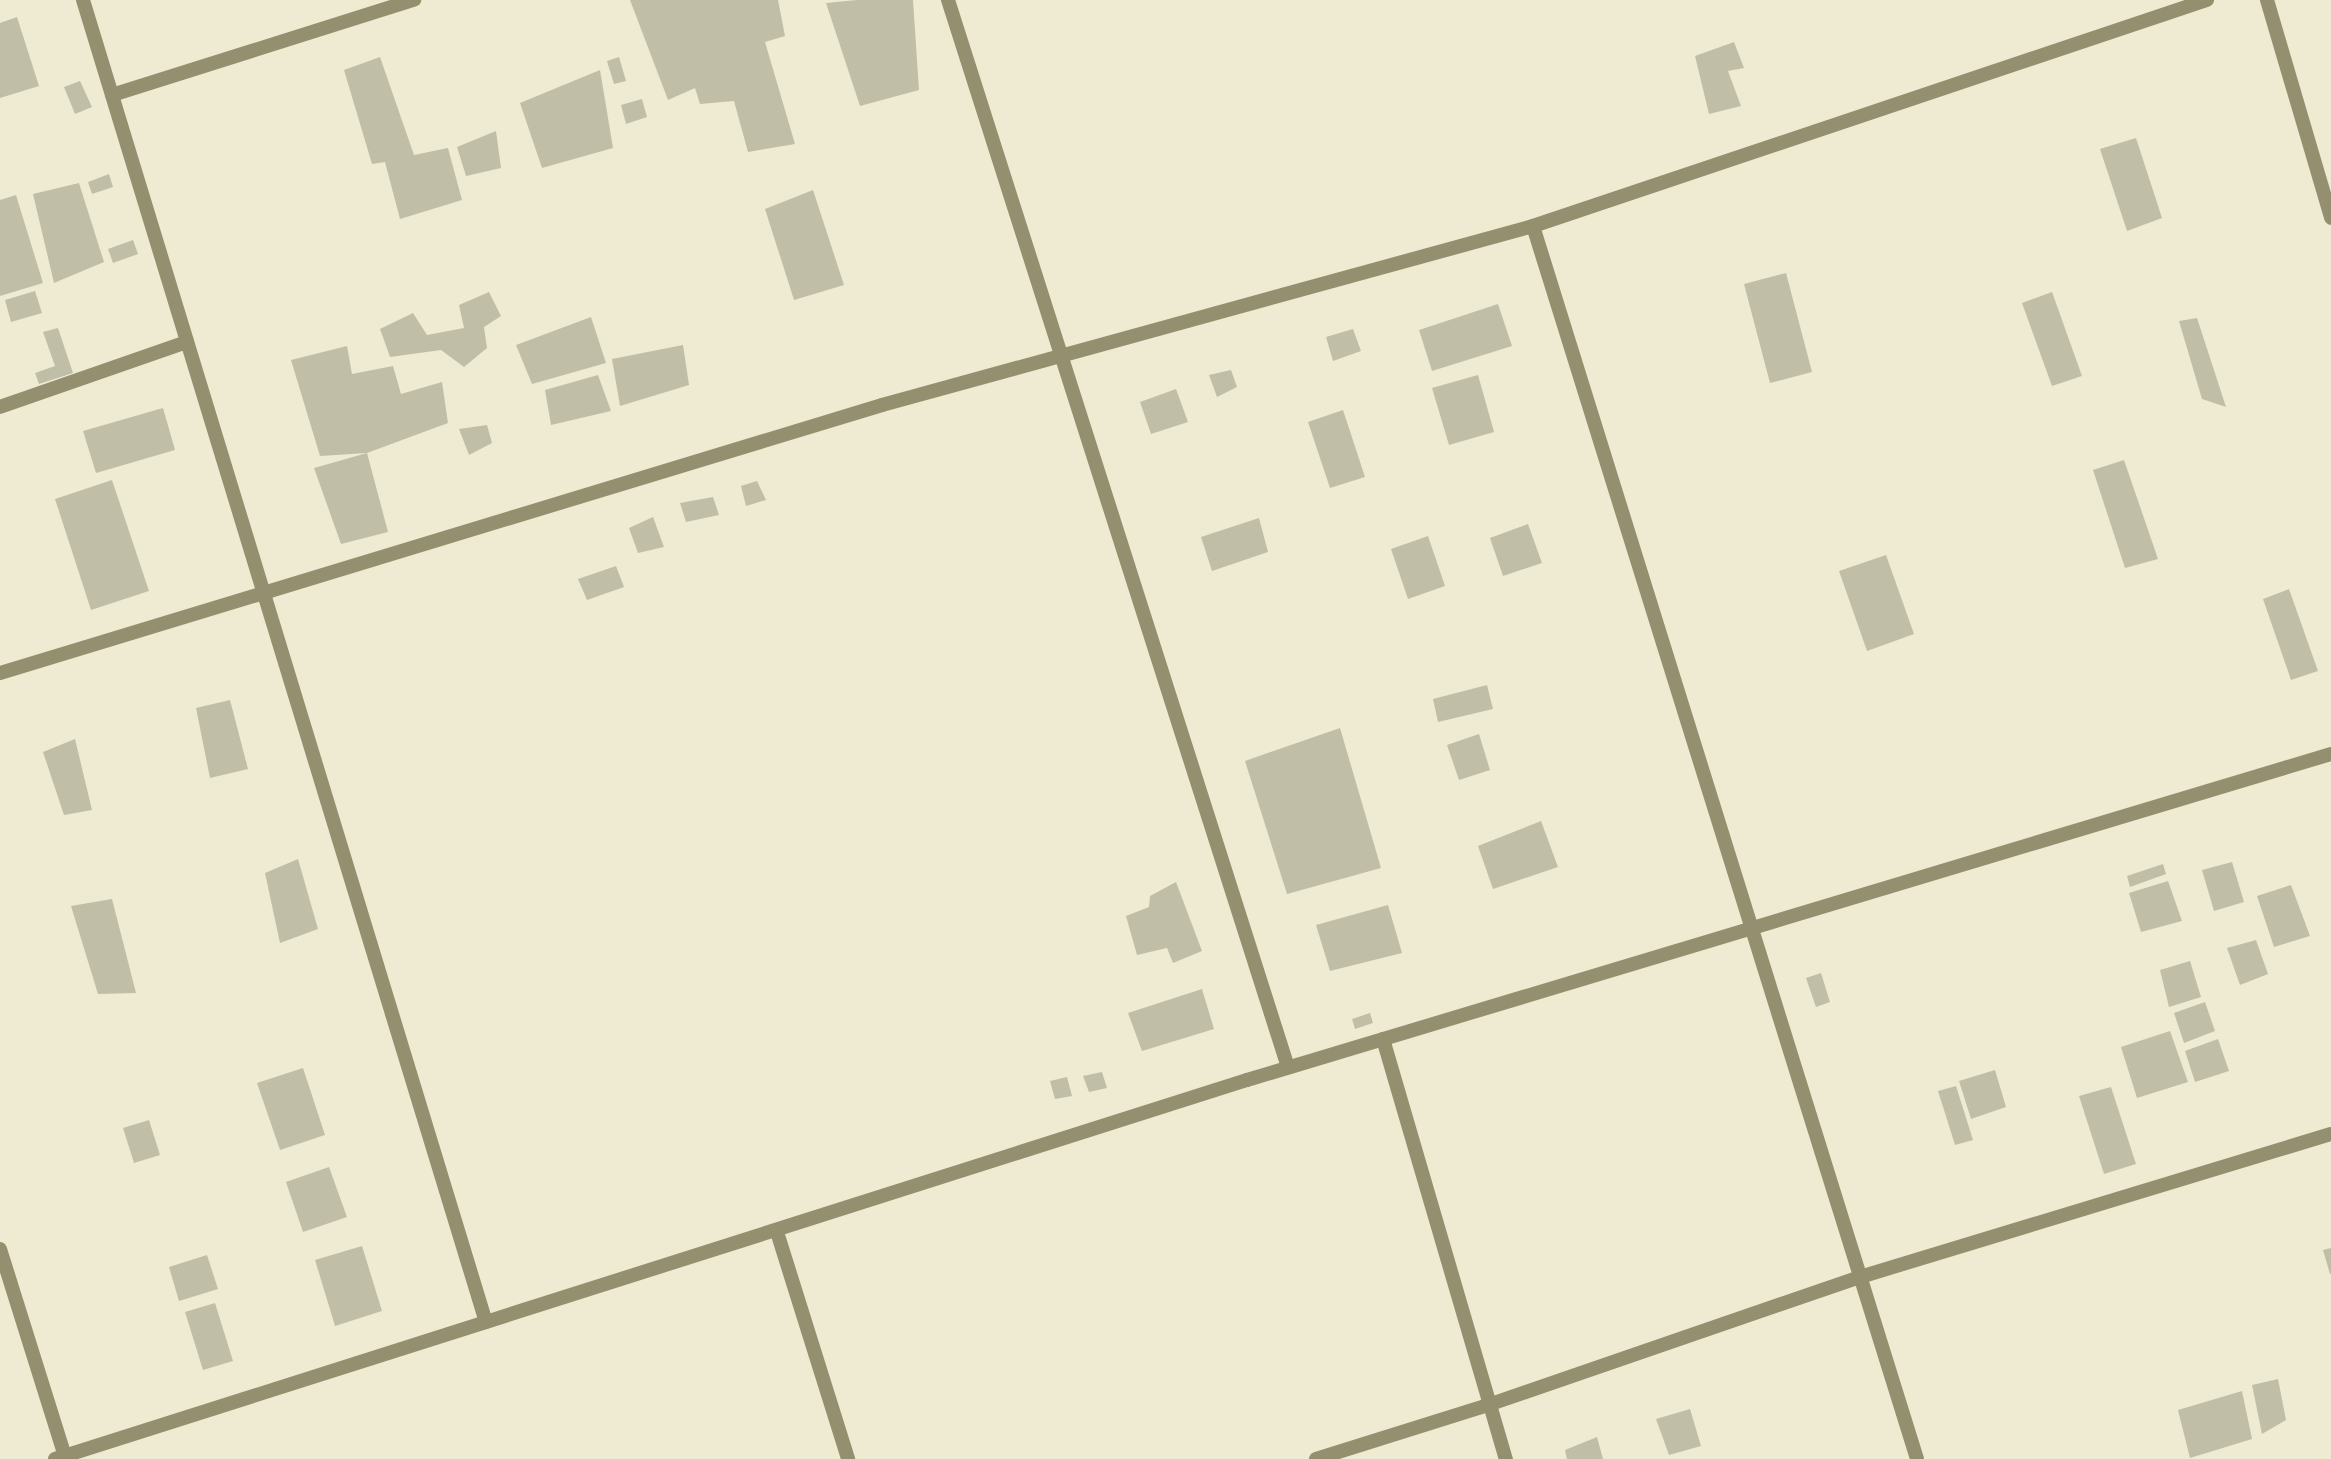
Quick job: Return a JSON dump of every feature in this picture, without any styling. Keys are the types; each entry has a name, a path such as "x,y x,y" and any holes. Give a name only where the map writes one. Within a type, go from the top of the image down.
{"street":[{"path":"83,0 486,1322"},
{"path":"112,95 389,4 414,0"},
{"path":"948,0 1058,357 1288,1067"},
{"path":"0,673 883,405 1533,226 2207,0"},
{"path":"2267,0 2331,218"},
{"path":"1533,226 1917,1459"},
{"path":"0,407 187,342"},
{"path":"0,1249 62,1458 1288,1067 2331,754"},
{"path":"1383,1039 1506,1459"},
{"path":"1316,1459 1488,1405 1860,1277 2331,1134"},
{"path":"777,1232 848,1459"}],"building":[{"path":"630,0 778,0 785,36 765,42 795,144 748,152 734,101 700,104 695,88 668,100"},
{"path":"913,0 919,90 860,106 826,3"},
{"path":"17,17 39,86 0,98 0,23"},
{"path":"1734,42 1744,68 1728,71 1741,106 1709,114 1695,56"},
{"path":"380,57 414,155 448,148 462,200 400,219 385,162 372,164 344,70"},
{"path":"619,57 626,81 614,84 607,61"},
{"path":"600,70 613,148 542,168 520,103"},
{"path":"80,81 92,107 75,114 64,87"},
{"path":"642,99 647,117 626,124 621,105"},
{"path":"496,131 501,168 466,176 457,147"},
{"path":"2136,138 2162,218 2127,231 2100,149"},
{"path":"109,174 113,187 92,194 88,182"},
{"path":"79,183 104,262 54,283 33,194"},
{"path":"813,190 844,285 794,300 765,209"},
{"path":"16,195 43,283 0,296 0,200"},
{"path":"133,240 138,254 113,263 108,249"},
{"path":"1786,273 1812,372 1770,383 1744,284"},
{"path":"35,291 42,313 11,322 5,300"},
{"path":"489,292 501,316 484,327 487,348 464,367 441,350 390,357 380,329 413,313 427,335 464,328 459,305"},
{"path":"2052,292 2082,376 2052,386 2022,303"},
{"path":"1498,304 1512,346 1432,371 1419,330"},
{"path":"591,317 606,363 532,384 516,345"},
{"path":"2197,318 2226,407 2202,399 2179,321"},
{"path":"58,328 73,373 39,384 35,373 55,366 43,332"},
{"path":"1353,329 1361,351 1333,361 1326,337"},
{"path":"683,345 689,385 620,406 612,359"},
{"path":"347,346 352,374 393,366 401,394 442,382 448,423 367,453 320,456 291,360"},
{"path":"1231,370 1237,387 1217,397 1209,375"},
{"path":"598,375 611,411 551,425 545,390"},
{"path":"1478,375 1494,432 1449,445 1432,388"},
{"path":"1176,389 1188,422 1151,434 1140,402"},
{"path":"163,408 175,450 96,473 83,431"},
{"path":"1343,410 1365,477 1330,488 1308,422"},
{"path":"487,425 492,443 469,455 459,429"},
{"path":"367,453 388,532 341,544 314,468"},
{"path":"2124,460 2158,559 2125,568 2093,470"},
{"path":"112,480 149,591 91,610 55,499"},
{"path":"757,481 766,500 746,506 741,486"},
{"path":"713,497 719,515 686,522 680,503"},
{"path":"653,517 664,547 638,553 629,528"},
{"path":"1259,518 1268,552 1212,571 1201,537"},
{"path":"1528,524 1542,563 1503,576 1490,538"},
{"path":"1428,536 1445,586 1408,599 1391,549"},
{"path":"1886,555 1914,634 1867,651 1839,571"},
{"path":"616,566 624,587 587,600 578,579"},
{"path":"2289,589 2318,671 2291,680 2263,599"},
{"path":"1487,685 1493,709 1438,722 1433,699"},
{"path":"230,700 248,769 210,778 196,708"},
{"path":"1340,728 1381,868 1287,894 1245,761"},
{"path":"1479,734 1490,770 1459,780 1447,745"},
{"path":"75,739 92,810 64,815 43,752"},
{"path":"1541,821 1558,867 1493,889 1478,846"},
{"path":"298,859 318,929 280,943 265,873"},
{"path":"2232,862 2244,902 2214,911 2202,870"},
{"path":"2163,864 2166,874 2130,887 2127,876"},
{"path":"2168,881 2182,921 2141,932 2129,893"},
{"path":"1176,882 1202,951 1173,963 1167,948 1137,955 1126,916 1149,907 1150,896"},
{"path":"2291,885 2310,936 2274,947 2257,896"},
{"path":"112,899 136,993 98,994 71,906"},
{"path":"1388,905 1402,953 1330,971 1316,925"},
{"path":"2256,940 2268,974 2240,985 2227,948"},
{"path":"2190,961 2201,997 2169,1007 2160,970"},
{"path":"1821,973 1830,1002 1816,1007 1806,978"},
{"path":"1202,989 1214,1029 1142,1051 1128,1013"},
{"path":"2205,1002 2215,1031 2184,1043 2174,1013"},
{"path":"1370,1013 1373,1023 1355,1029 1352,1019"},
{"path":"2170,1031 2188,1082 2137,1098 2121,1047"},
{"path":"2218,1039 2229,1071 2195,1082 2185,1051"},
{"path":"303,1068 325,1135 280,1150 257,1083"},
{"path":"1995,1070 2006,1107 1971,1119 1959,1081"},
{"path":"1102,1072 1107,1088 1089,1092 1083,1076"},
{"path":"1067,1077 1072,1096 1055,1099 1050,1081"},
{"path":"1956,1086 1973,1140 1955,1145 1938,1091"},
{"path":"2111,1087 2136,1164 2104,1174 2079,1096"},
{"path":"149,1120 160,1155 134,1163 123,1128"},
{"path":"329,1167 347,1217 303,1232 286,1182"},
{"path":"362,1246 382,1311 335,1326 315,1260"},
{"path":"2331,1248 2331,1274 2330,1274 2323,1250"},
{"path":"207,1255 218,1289 179,1301 169,1267"},
{"path":"215,1303 233,1361 203,1370 185,1312"},
{"path":"2278,1379 2286,1420 2262,1434 2252,1385"},
{"path":"2242,1391 2252,1439 2190,1458 2178,1410"},
{"path":"1690,1409 1701,1446 1669,1455 1656,1419"},
{"path":"1597,1437 1603,1459 1567,1459 1565,1450"}]}
